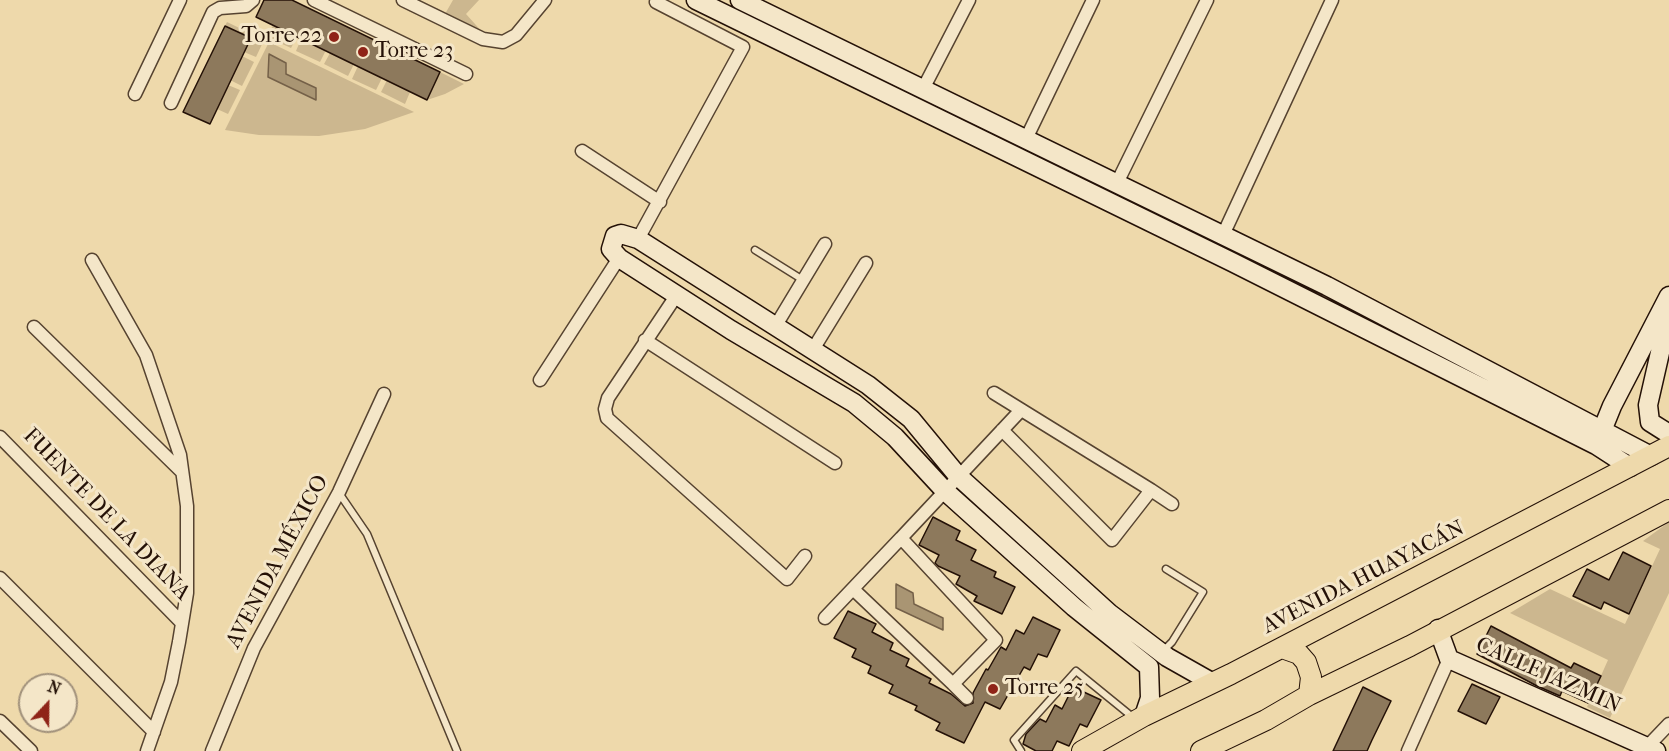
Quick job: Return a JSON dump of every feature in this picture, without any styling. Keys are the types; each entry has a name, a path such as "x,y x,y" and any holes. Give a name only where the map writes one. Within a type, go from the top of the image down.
{"main road":[{"path":"696,0 1149,222 1599,437 1652,456"},
{"path":"740,0 1327,286 1599,437 1630,467"},
{"path":"1149,222 1158,203"},
{"path":"1149,667 1081,600 958,476 911,419 868,385 638,239 621,234 615,236 611,249 619,258 798,372 854,403 896,437 945,491 1081,600 1213,683"},
{"path":"1599,437 1669,296"},
{"path":"1669,313 1648,405 1650,422 1669,434"},
{"path":"778,359 792,337"},
{"path":"798,372 812,351"},
{"name":"AVENIDA HUAYACÁN","path":"1082,751 1669,446"},
{"path":"1201,751 1266,720 1309,695 1669,510"},
{"name":"CALLE JAZMIN","path":"1438,629 1449,659 1652,749"},
{"path":"1282,648 1299,654 1306,662 1311,677 1309,695"},
{"path":"1141,719 1150,698 1149,667 1161,652"}],"street":[{"path":"135,94 180,0"},
{"path":"314,0 466,74"},
{"path":"403,0 483,39 503,42 516,35 546,0"},
{"path":"923,89 969,0"},
{"path":"1026,139 1093,0"},
{"path":"1117,183 1207,0"},
{"path":"1223,235 1332,0"},
{"path":"171,104 213,12 220,8 247,2"},
{"path":"638,239 743,47 656,2"},
{"path":"582,151 660,202"},
{"path":"775,327 825,244"},
{"path":"540,380 619,258"},
{"path":"92,260 146,355 169,419 182,472 187,506 187,593 171,682 147,751"},
{"path":"812,351 866,263"},
{"path":"676,296 608,398 605,409 607,418 787,579 805,556"},
{"path":"34,327 182,472"},
{"path":"645,340 835,463"},
{"path":"994,393 1172,504"},
{"name":"AVENIDA MÉXICO","path":"212,751 254,648 339,492 384,394"},
{"path":"825,618 1021,410"},
{"path":"1002,430 1112,540 1151,490"},
{"name":"FUENTE DE LA DIANA","path":"0,437 182,622"},
{"path":"901,538 996,640 953,684"},
{"path":"0,578 154,732"},
{"path":"853,589 967,698"},
{"path":"1408,751 1449,659"},
{"path":"0,721 30,751"},
{"path":"1652,749 1669,724"},
{"path":"11,732 23,751"}],"lane":[{"path":"754,250 803,280"},
{"path":"339,492 367,534 457,751"},
{"path":"1161,652 1172,642 1203,592 1166,569"},
{"path":"1021,751 1014,740 1076,671 1141,719"}],"shaded area":[{"path":"453,0 479,0 466,14 484,34 445,14"},
{"path":"227,22 264,40 256,57 244,52 251,38 225,26"},
{"path":"273,25 297,37 291,48 267,37"},
{"path":"301,39 326,50 320,62 296,51"},
{"path":"269,42 414,112 365,129 319,136 259,135 225,130"},
{"path":"330,53 354,64 348,76 324,64"},
{"path":"269,54 286,63 286,74 316,88 316,100 268,77"},
{"path":"242,56 254,62 242,86 230,80"},
{"path":"358,66 382,78 376,90 352,79"},
{"path":"440,72 464,84 427,100"},
{"path":"387,80 410,92 405,104 381,92"},
{"path":"228,85 240,90 228,114 217,109"},
{"path":"1669,522 1669,593 1610,718 1587,707 1608,660 1510,613 1550,589 1625,624 1660,549 1643,541"},
{"path":"896,584 913,593 914,604 943,618 943,630 896,608"}],"building":[{"path":"264,0 292,0 440,72 427,100 256,17"},
{"path":"225,26 251,38 210,124 183,112"},
{"path":"933,517 960,531 956,540 976,550 971,560 996,572 994,577 1015,587 1002,614 974,601 977,596 956,584 960,576 938,566 935,563 939,555 919,545"},
{"path":"1623,552 1651,566 1629,614 1604,602 1601,609 1573,596 1587,569 1609,580"},
{"path":"848,611 876,624 872,632 893,643 890,650 909,659 906,666 931,679 929,683 951,694 965,706 973,703 973,693 986,669 988,670 1001,647 1006,650 1016,630 1024,634 1033,617 1060,630 1047,657 1038,654 1030,670 1024,667 1000,709 985,702 964,743 936,730 940,723 915,710 917,706 889,693 893,685 868,673 871,666 852,657 856,649 834,638"},
{"path":"1491,626 1571,668 1574,663 1601,676 1588,703 1562,691 1560,696 1537,686 1477,654"},
{"path":"1472,684 1500,697 1486,724 1458,711"},
{"path":"1073,687 1101,700 1087,727 1080,724 1069,746 1057,741 1052,751 1036,751 1023,744 1026,734 1040,719 1046,722 1055,705 1062,709"},
{"path":"1363,687 1391,701 1367,751 1333,751"}],"place":[{"name":"Torre 22","path":"334,37"},
{"name":"Torre 23","path":"363,52"},
{"name":"Torre 25","path":"993,689"}]}
